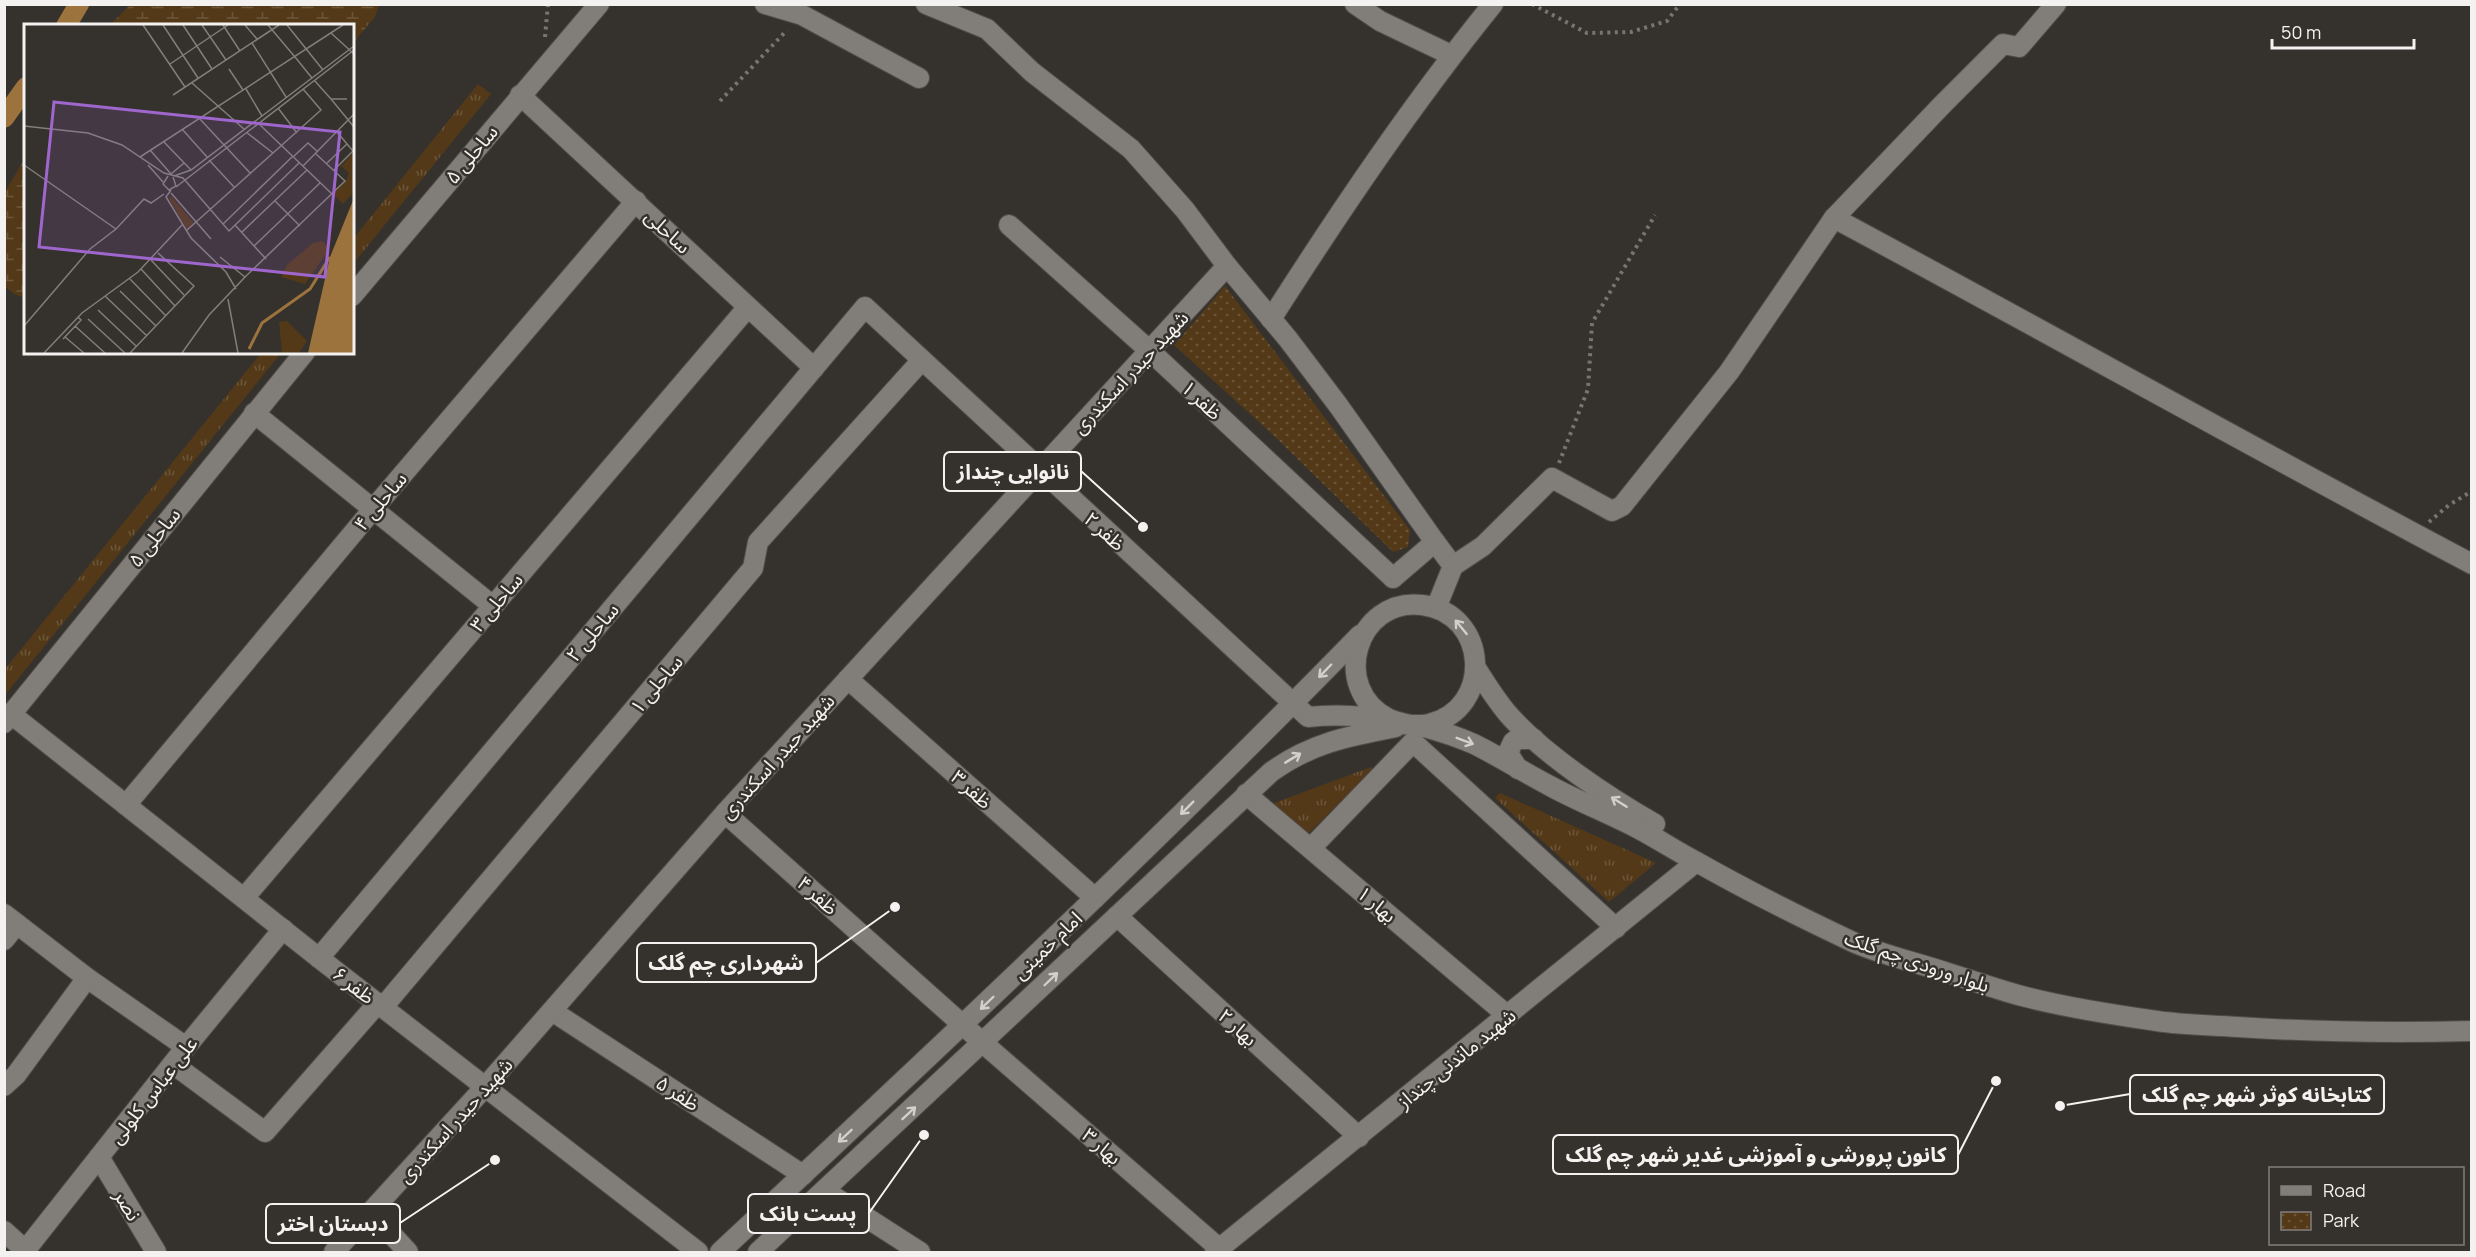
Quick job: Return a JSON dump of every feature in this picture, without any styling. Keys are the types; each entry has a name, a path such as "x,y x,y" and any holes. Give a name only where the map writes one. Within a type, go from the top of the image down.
{"street":[{"name":"ساحلی ۵","path":"354,294 599,4"},
{"path":"765,4 802,15 919,78"},
{"path":"926,4 987,29 1032,72 1131,149 1185,210 1338,405 1453,566"},
{"path":"1355,4 1380,21 1451,56"},
{"path":"1271,320 1315,250 1451,56 1493,4"},
{"path":"1436,608 1453,566 1483,546 1552,478 1612,511 1622,506 1729,372 1834,218 2003,44 2019,48 2056,4"},
{"name":"ساحلی","path":"520,95 814,368"},
{"name":"ساحلی ۴","path":"126,805 374,508 636,201"},
{"path":"1834,218 2012,313 2287,466 2472,564"},
{"name":"ظفر ۱","path":"1009,225 1150,351 1393,578"},
{"name":"شهید حیدر اسکندری","path":"334,1252 485,1087 725,813 1227,266"},
{"name":"ساحلی ۳","path":"244,898 748,307"},
{"name":"ساحلی ۲","path":"319,958 866,307"},
{"name":"ظفر ۲","path":"866,307 1039,470 1308,717 1360,716 1409,725"},
{"name":"ساحلی ۵","path":"8,718 303,354"},
{"name":"ساحلی ۱","path":"173,1064 265,1132 380,1005 753,568 758,542 922,360"},
{"path":"254,413 493,606"},
{"path":"1398,606 1393,578 1435,542"},
{"path":"1417,604 1436,608 1453,617 1466,631 1474,649 1476,668 1472,687 1461,704 1447,717 1428,724 1409,725 1392,720 1376,711 1360,689 1354,663 1358,645 1366,629 1380,615 1398,606 1417,604"},
{"name":"امام خمینی","path":"720,1252 964,1025 1294,703 1366,629"},
{"name":"بلوار ورودی چم گلک","path":"1476,668 1508,713 1534,739 1598,789 1705,853 1852,930 1885,942 2030,985 2161,1011 2232,1017 2370,1022 2472,1020"},
{"name":"ظفر ۳","path":"848,679 1095,898"},
{"name":"ظفر ۶","path":"8,718 126,805 698,1252"},
{"name":"امام خمینی","path":"758,1252 1246,794 1290,758 1311,748 1346,737 1409,725"},
{"name":"بلوار ورودی چم گلک","path":"1409,725 1434,729 1473,744 1857,944 2025,997 2161,1022 2368,1033 2472,1031"},
{"path":"1518,769 1508,753 1510,747 1517,739 1534,739"},
{"path":"1311,848 1413,742 1616,928"},
{"name":"بهار ۱","path":"1246,794 1508,1016"},
{"name":"ظفر ۴","path":"725,813 983,1043"},
{"name":"شهید ماندنی چنداز","path":"1218,1251 1696,862"},
{"name":"بهار ۲","path":"1117,916 1359,1137"},
{"path":"4,940 11,919 87,978 186,1047"},
{"name":"علی عباس کلولی","path":"25,1252 186,1047 283,929"},
{"path":"4,1086 16,1075 87,978"},
{"name":"ظفر ۵","path":"552,1011 803,1175"},
{"name":"بهار ۳","path":"983,1043 1218,1251"},
{"name":"نصر","path":"99,1157 156,1252"},
{"path":"825,1191 920,1252"},
{"path":"371,1212 408,1252"},
{"path":"4,1231 25,1252"}],"path":[{"path":"1532,4 1587,33 1631,32 1667,21 1680,4"},
{"path":"720,101 802,15"},
{"path":"1552,478 1588,389 1592,323 1654,215"},
{"path":"2414,534 2449,505 2472,491"}],"green space":[{"path":"130,4 379,5 375,17 354,42 354,24 111,24"},
{"path":"478,84 491,94 354,263 354,238"},
{"path":"24,160 24,298 14,294 4,286 5,192"},
{"path":"1225,286 1410,530 1408,547 1393,552 1271,433 1174,345"},
{"path":"260,354 280,354 5,695 5,669"},
{"path":"1371,767 1373,769 1310,832 1306,833 1274,806 1274,803"},
{"path":"1500,793 1656,863 1609,902 1495,798"}],"waterway":[{"path":"67,24 79,4"},
{"path":"4,118 24,90"}],"place":[{"name":"نانوایی چنداز","path":"1143,527"},
{"name":"شهرداری چم گلک","path":"895,907"},
{"name":"کانون پرورشی و آموزشی غدیر شهر چم گلک","path":"1996,1081"},
{"name":"کتابخانه کوثر شهر چم گلک","path":"2060,1106"},
{"name":"پست بانک","path":"924,1135"},
{"name":"دبستان اختر","path":"495,1160"}]}
